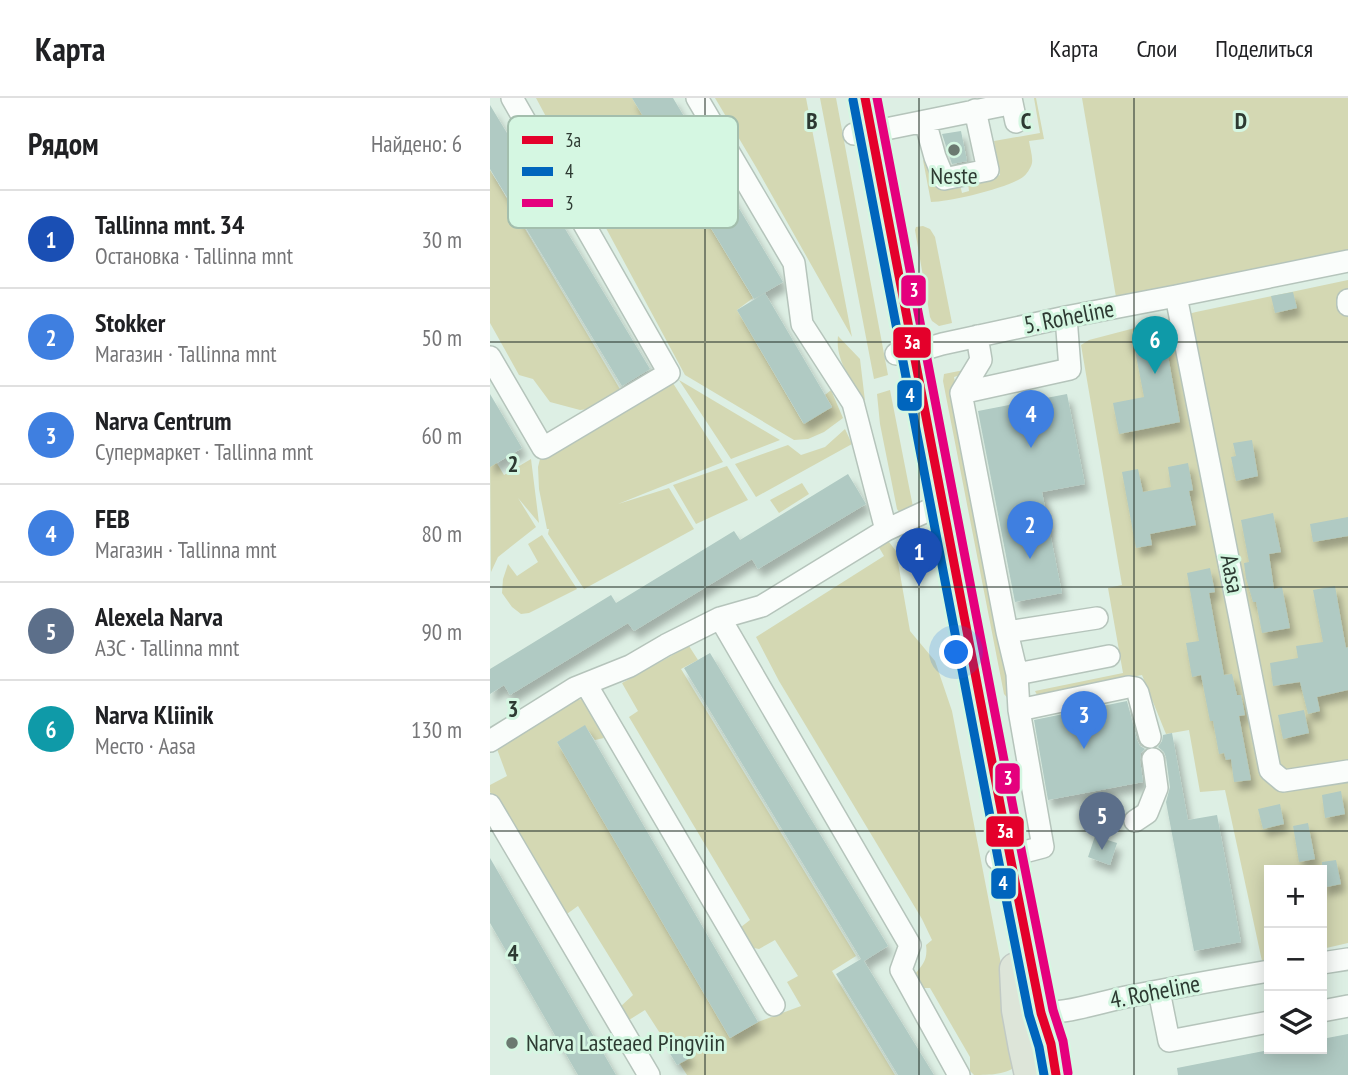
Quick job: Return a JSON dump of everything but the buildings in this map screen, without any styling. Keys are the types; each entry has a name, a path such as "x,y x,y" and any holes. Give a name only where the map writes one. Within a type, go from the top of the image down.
{"highway":[{"path":"847,98 863,133 936,509 1003,857 1017,975 1030,1012 1051,1044 1056,1075"},
{"path":"863,133 865,98"},
{"path":"1030,1012 1024,1048 1031,1075"}],"street":[{"path":"512,98 522,116"},
{"path":"697,98 708,116"},
{"path":"863,133 975,110 1011,108"},
{"path":"925,121 944,179 988,170 975,110"},
{"path":"738,168 794,263 802,324 853,403 886,530"},
{"path":"490,357 543,448 669,373 586,228"},
{"name":"5. Roheline","path":"905,353 1066,317 1348,262"},
{"name":"Aasa","path":"1176,296 1270,771 1283,781 1348,771"},
{"path":"961,393 1070,369 1066,317"},
{"path":"976,336 981,360 961,393 1017,674 1019,710 1043,847 1003,857"},
{"path":"490,741 575,688 630,666 720,618 762,606 886,530 936,509"},
{"path":"720,618 910,945 901,970 959,1075"},
{"path":"1007,632 1097,618"},
{"path":"1017,674 1109,656"},
{"path":"586,684 774,1005"},
{"path":"1019,710 1128,687 1135,688 1150,737"},
{"path":"1135,821 1147,813 1157,788 1153,759"},
{"path":"490,806 649,1075"},
{"path":"1327,962 1348,958"},
{"name":"4. Roheline","path":"1030,1012 1063,1012 1162,990 1264,972"},
{"path":"1162,990 1169,1041 1264,1023"},
{"path":"1327,1011 1348,1006"}],"green space":[{"path":"536,98 632,98 643,116 546,116"},
{"path":"715,98 806,98 852,337 738,137 738,116 726,116"},
{"path":"820,98 836,98 888,375 874,379"},
{"path":"1034,98 1044,139 1029,141 1032,163 1024,176 1005,186 978,194 931,202 923,160 960,185 962,193 969,191 968,183 1000,175 994,141 1040,133"},
{"path":"1082,98 1348,98 1348,250 1116,297"},
{"path":"490,170 508,200 508,228 524,228 624,396 580,410 550,402 533,379 519,375 490,323"},
{"path":"916,227 930,229 935,237 952,323 939,326 930,317 915,230"},
{"path":"606,228 711,228 753,298 737,310 803,423 832,407 825,395 831,390 843,418 824,432 808,439 794,440 685,375"},
{"path":"1348,280 1348,943 1327,948 1327,865 1264,865 1262,961 1225,790 1200,792 1189,730 1166,734 1142,675 1037,695 1035,691 1123,673 1108,588 1122,585 1081,345 1089,340 1196,312"},
{"path":"838,336 860,359 865,401 842,362"},
{"path":"969,369 970,372 954,377 1010,671 1010,701 1004,694 943,381 944,374"},
{"path":"671,380 723,462 618,504 669,488 694,529 584,589 548,534 539,489 538,467 542,451"},
{"path":"679,380 780,440 731,459"},
{"path":"890,390 913,507 906,512 899,512 897,509 880,424 877,394"},
{"path":"845,429 852,444 756,497 735,464 788,445 801,455 825,447"},
{"path":"490,452 504,475 531,459 539,523 518,498 536,527 498,557 491,572"},
{"path":"727,466 748,500 696,524 673,485"},
{"path":"802,483 809,494 779,513 770,500"},
{"path":"542,535 577,589 529,613 521,614 502,593 503,579 508,564 517,576 538,562 528,544"},
{"path":"889,542 896,551 910,631 935,661 952,711 1020,1062 1011,1070 1000,1073 974,1075 970,1071 970,1057 930,988 921,988 914,975 924,962 926,945 932,940 779,681 756,637 884,556 877,544"},
{"path":"689,646 698,660 681,669 856,956 832,971 895,1075 687,1075 645,1010 629,1020 620,1007 633,995 578,906 564,916 490,792 490,785 507,776 497,749 572,701 582,699 604,738 595,740 585,726 557,742 730,1038 758,1022 801,1006 787,982 798,976 775,940 759,949 754,948 741,927 750,920 629,717 638,711 622,683"}],"transit line":[{"name":"3a","path":"865,98 1010,856 1056,1075"},
{"name":"3","path":"877,98 1022,854 1068,1073"},
{"name":"4","path":"853,100 998,858 1029,1015 1044,1075"}],"place":[{"name":"Neste","path":"954,150"},
{"name":"Narva Kliinik","path":"1155,374"},
{"name":"FEB","path":"1031,448"},
{"name":"Stokker","path":"1030,559"},
{"name":"Tallinna mnt. 34","path":"919,586"},
{"name":"Narva Centrum","path":"1084,749"},
{"name":"Alexela Narva","path":"1102,850"},
{"name":"Narva Lasteaed Pingviin","path":"512,1043"}]}
